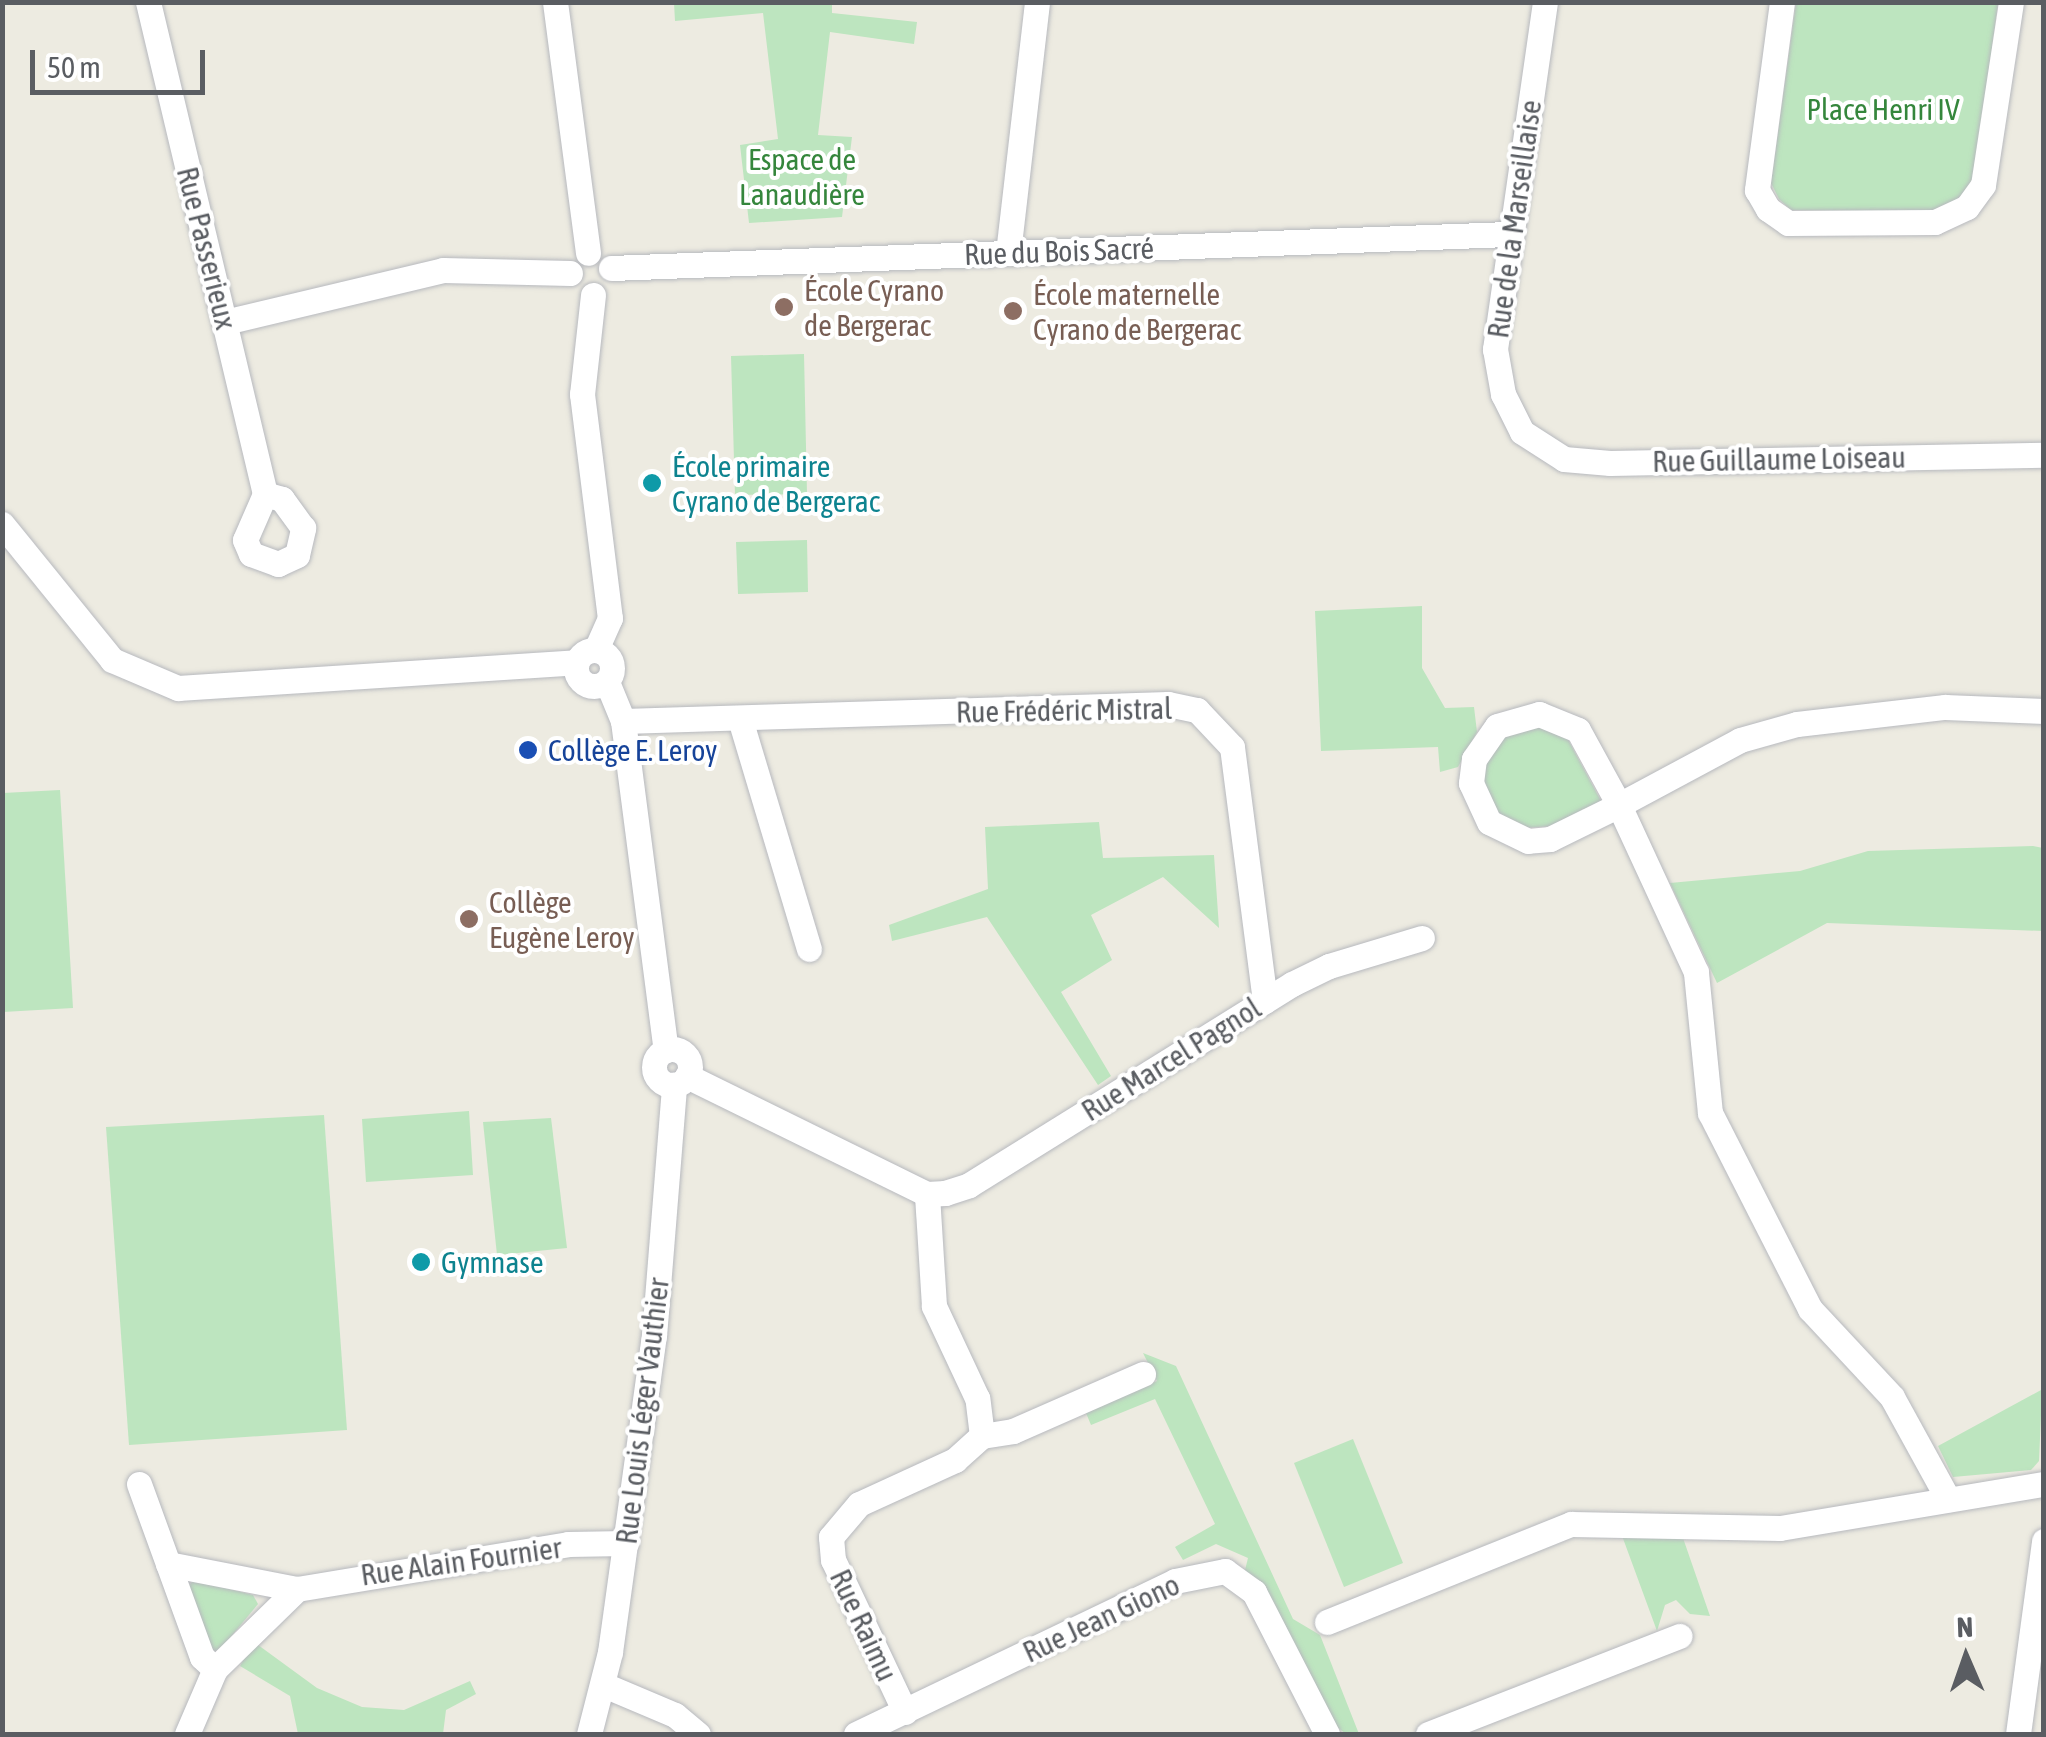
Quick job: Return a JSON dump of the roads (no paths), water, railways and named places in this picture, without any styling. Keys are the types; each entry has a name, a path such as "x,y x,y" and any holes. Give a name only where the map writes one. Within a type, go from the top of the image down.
{"street":[{"name":"Rue Passerieux","path":"148,2 264,494"},
{"path":"2,524 112,660 178,688 586,656 610,618 582,394 593,295 610,282 610,268 588,253 555,2"},
{"path":"1008,253 1037,2"},
{"name":"Rue de la Marseillaise","path":"1522,432 1503,394 1495,349 1508,234 1545,2"},
{"path":"1782,2 1758,190 1768,209 1788,223 1936,222 1967,208 1983,185 2011,2"},
{"name":"Rue du Bois Sacré","path":"610,268 1508,234"},
{"path":"224,322 444,270 570,273 588,253"},
{"path":"570,273 579,292 593,295"},
{"name":"Rue Guillaume Loiseau","path":"1522,432 1564,459 1610,462 2044,454"},
{"name":"Rue Louis Léger Vauthier","path":"586,656 612,670 607,682 623,722 666,1050 655,1060 655,1072 681,1080 654,1336 626,1543 604,1685 589,1734"},
{"name":"Rue Frédéric Mistral","path":"623,722 1168,704 1197,710 1232,747 1265,1001"},
{"path":"1948,1499 1892,1397 1810,1309 1710,1113 1696,972 1619,805 1592,748 1560,718 1528,715 1497,726 1474,759 1477,804 1507,835 1550,839 1619,805 1740,740 1797,724 1946,707 2044,711"},
{"path":"740,719 809,949"},
{"name":"Rue Marcel Pagnol","path":"928,1194 968,1186 1265,1001 1329,966 1422,938"},
{"path":"681,1080 928,1194 928,1272 934,1306 982,1415 982,1436 1013,1430 1143,1374"},
{"name":"Rue Raimu","path":"905,1712 833,1560 830,1538 859,1504 955,1460 982,1436"},
{"path":"140,1484 202,1657 215,1669"},
{"path":"1327,1622 1572,1524 1780,1528 2044,1484"},
{"path":"2018,1734 2044,1541"},
{"name":"Rue Alain Fournier","path":"168,1564 297,1589 568,1544 626,1543"},
{"name":"Rue Jean Giono","path":"856,1734 1175,1580 1226,1571 1254,1592 1325,1734"},
{"path":"188,1734 215,1669 297,1589"},
{"path":"1428,1734 1680,1636"},
{"path":"604,1685 676,1715 698,1734"}],"place":[{"name":"École Cyrano de Bergerac","path":"784,307"},
{"name":"École maternelle Cyrano de Bergerac","path":"1013,311"},
{"name":"École primaire Cyrano de Bergerac","path":"652,483"},
{"name":"Collège E. Leroy","path":"528,750"},
{"name":"Collège Eugène Leroy","path":"469,919"},
{"name":"Gymnase","path":"421,1262"}],"park label":[{"name":"Place Henri IV","path":"1883,109"},
{"name":"Espace de Lanaudière","path":"802,176"}]}
